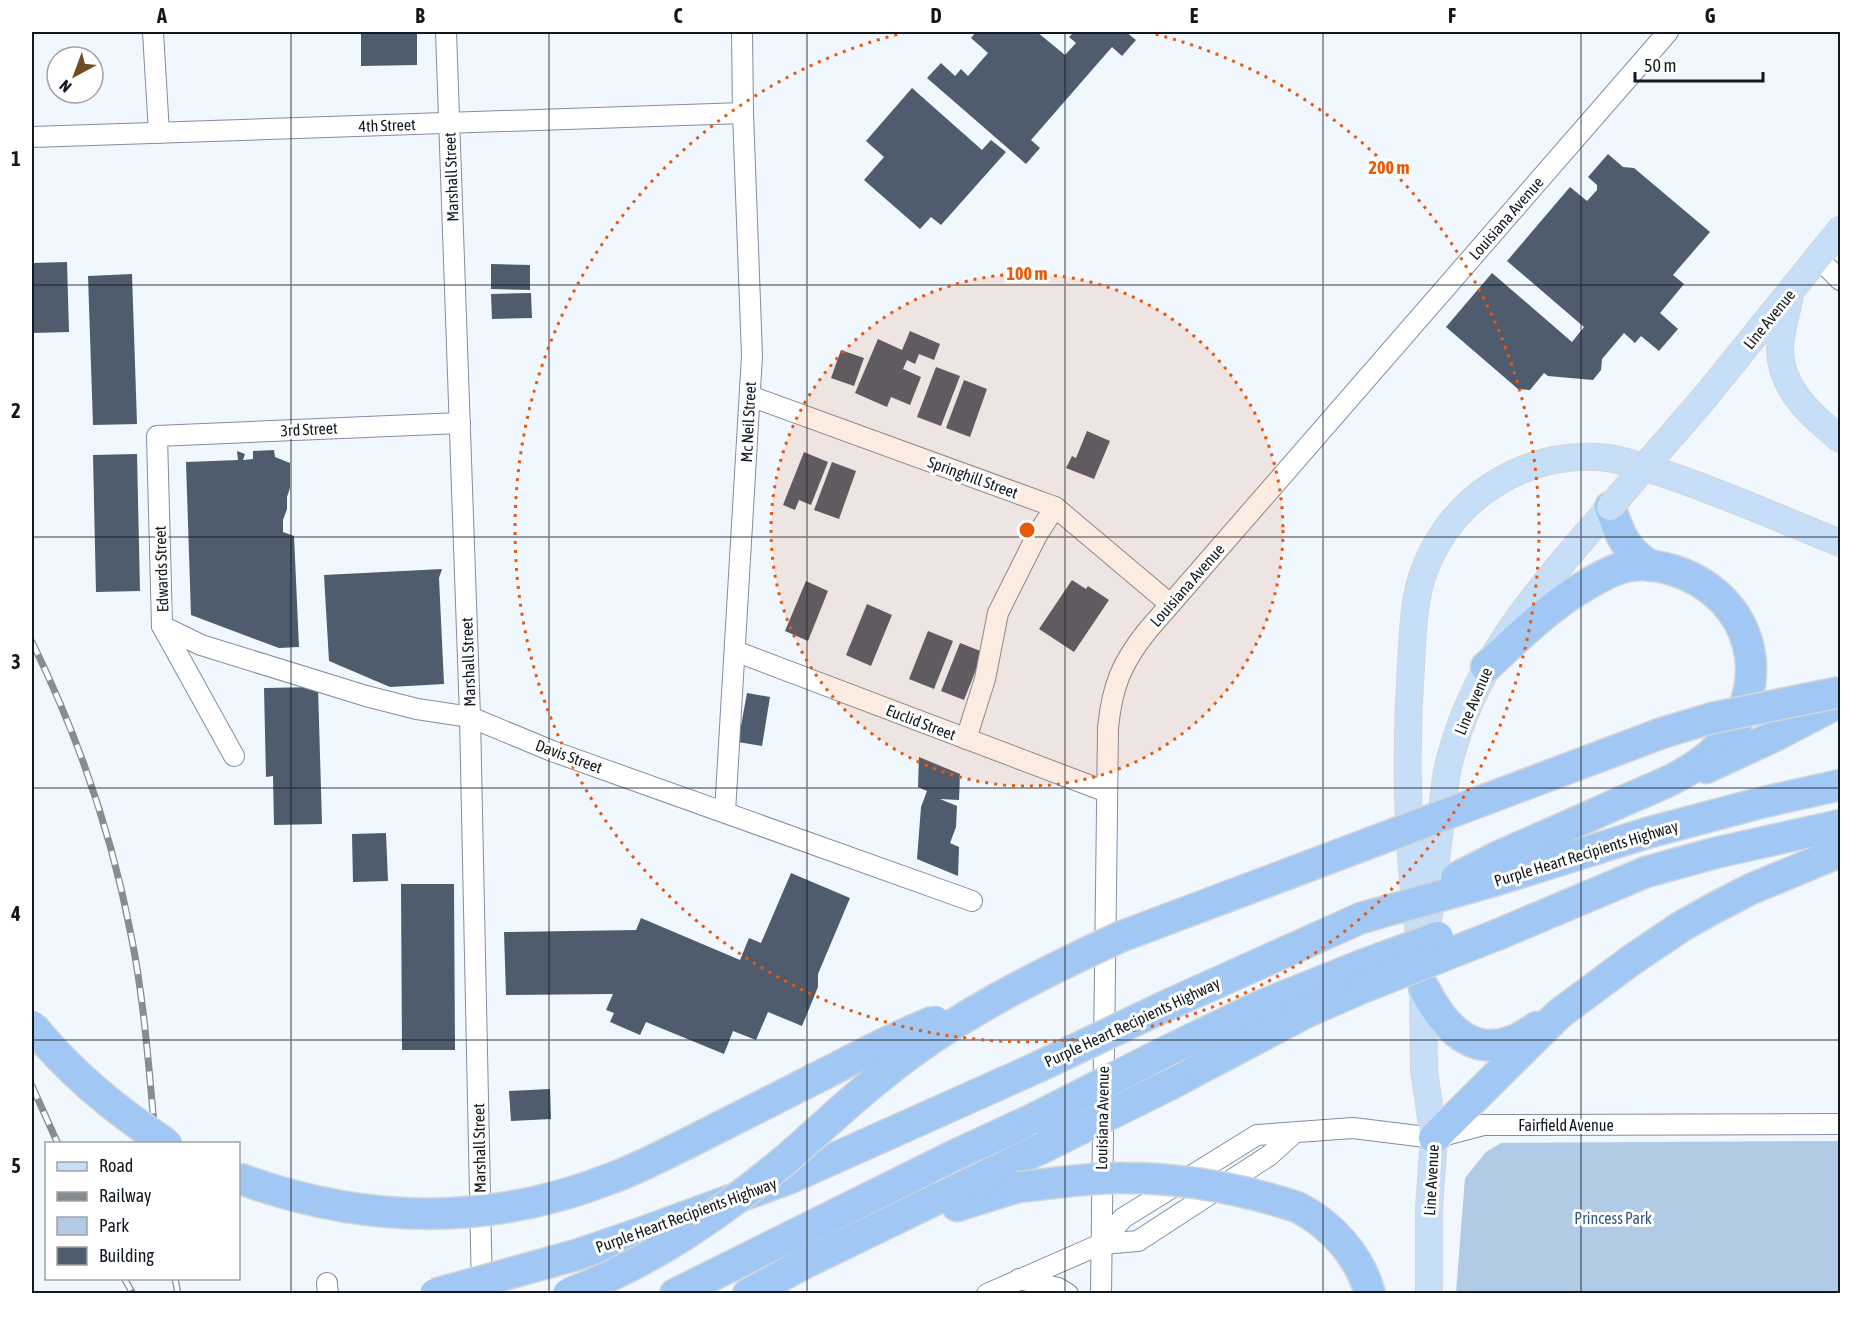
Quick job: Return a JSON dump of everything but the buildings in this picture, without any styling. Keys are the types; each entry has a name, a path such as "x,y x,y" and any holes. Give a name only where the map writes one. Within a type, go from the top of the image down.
{"highway":[{"path":"1610,507 1624,543 1637,557 1651,566"},
{"path":"1486,667 1551,607 1606,574 1626,567 1651,566 1672,569 1693,578 1719,597 1735,614 1746,634 1751,655 1752,676 1748,698 1736,722 1712,753 1670,780 1498,868"},
{"path":"568,1293 601,1280 661,1250 717,1214 784,1161 884,1074 946,1030 1043,973 1120,937 1662,733 1712,718 1840,692"},
{"path":"1670,780 1701,770 1777,735 1840,702"},
{"name":"Purple Heart Recipients Highway","path":"435,1293 576,1255 643,1233 788,1179 1361,918 1416,902 1447,882 1840,785"},
{"path":"675,1293 1260,1006 1362,976 1498,925 1586,883 1608,877 1646,872 1715,853 1840,825"},
{"path":"1423,976 1433,1007 1450,1029 1470,1042 1489,1045 1511,1042 1561,1013 1632,959 1690,921 1751,889 1840,852"},
{"path":"747,1293 1171,1084 1306,1012 1362,976"},
{"path":"240,1179 309,1201 372,1211 453,1212 522,1205 575,1192 614,1178 876,1047 949,1015 986,1005"},
{"path":"1434,1138 1561,1013"},
{"path":"32,1026 75,1074 99,1095 165,1142"},
{"path":"806,1263 945,1210 1018,1187 1123,1178 1190,1182 1266,1197 1305,1211 1363,1254 1378,1270 1393,1293"},
{"path":"1305,1211 1343,1242 1353,1256 1370,1293"}],"main road":[{"name":"Line Avenue","path":"1428,1293 1434,1138 1424,1071 1423,976 1447,773 1463,717 1486,667 1520,614 1706,396 1840,230"},
{"path":"1791,293 1780,348 1787,380 1804,406 1840,440"},
{"path":"1423,976 1415,910 1406,730 1414,614 1419,586 1433,550 1449,525 1469,503 1500,479 1540,463 1569,457 1617,459 1694,483 1840,543"}],"street":[{"path":"153,32 159,133"},
{"name":"Marshall Street","path":"446,32 470,717 482,1293"},
{"name":"Mc Neil Street","path":"725,812 750,396 752,325 742,32"},
{"name":"Louisiana Avenue","path":"1101,1293 1109,718 1110,701 1119,674 1131,651 1170,604 1668,32"},
{"name":"4th Street","path":"32,137 743,112"},
{"path":"1818,258 1840,280"},
{"name":"Springhill Street","path":"750,396 1055,507 1170,604"},
{"name":"3rd Street","path":"157,436 460,423"},
{"name":"Edwards Street","path":"157,436 162,626 234,756"},
{"path":"966,739 985,679 998,614 1036,536 1055,507"},
{"name":"Davis Street","path":"162,626 201,645 366,696 417,709 470,717 552,751 972,901"},
{"name":"Euclid Street","path":"735,651 1107,792"},
{"name":"Fairfield Avenue","path":"1101,1244 1123,1218 1257,1135 1353,1128 1434,1138 1483,1125 1840,1124"},
{"name":"Fairfield Avenue","path":"987,1293 1101,1244 1138,1241 1270,1155 1293,1134"},
{"path":"1019,1279 1058,1288 1068,1293"}],"green space":[{"name":"Princess Park","path":"1840,1141 1840,1293 1456,1293 1465,1178 1486,1152 1501,1143"}],"railway":[{"path":"32,642 78,749 114,860 140,987 156,1142"},
{"path":"32,1086 57,1142"},
{"path":"125,1280 133,1294"},
{"path":"175,1280 178,1294"}]}
